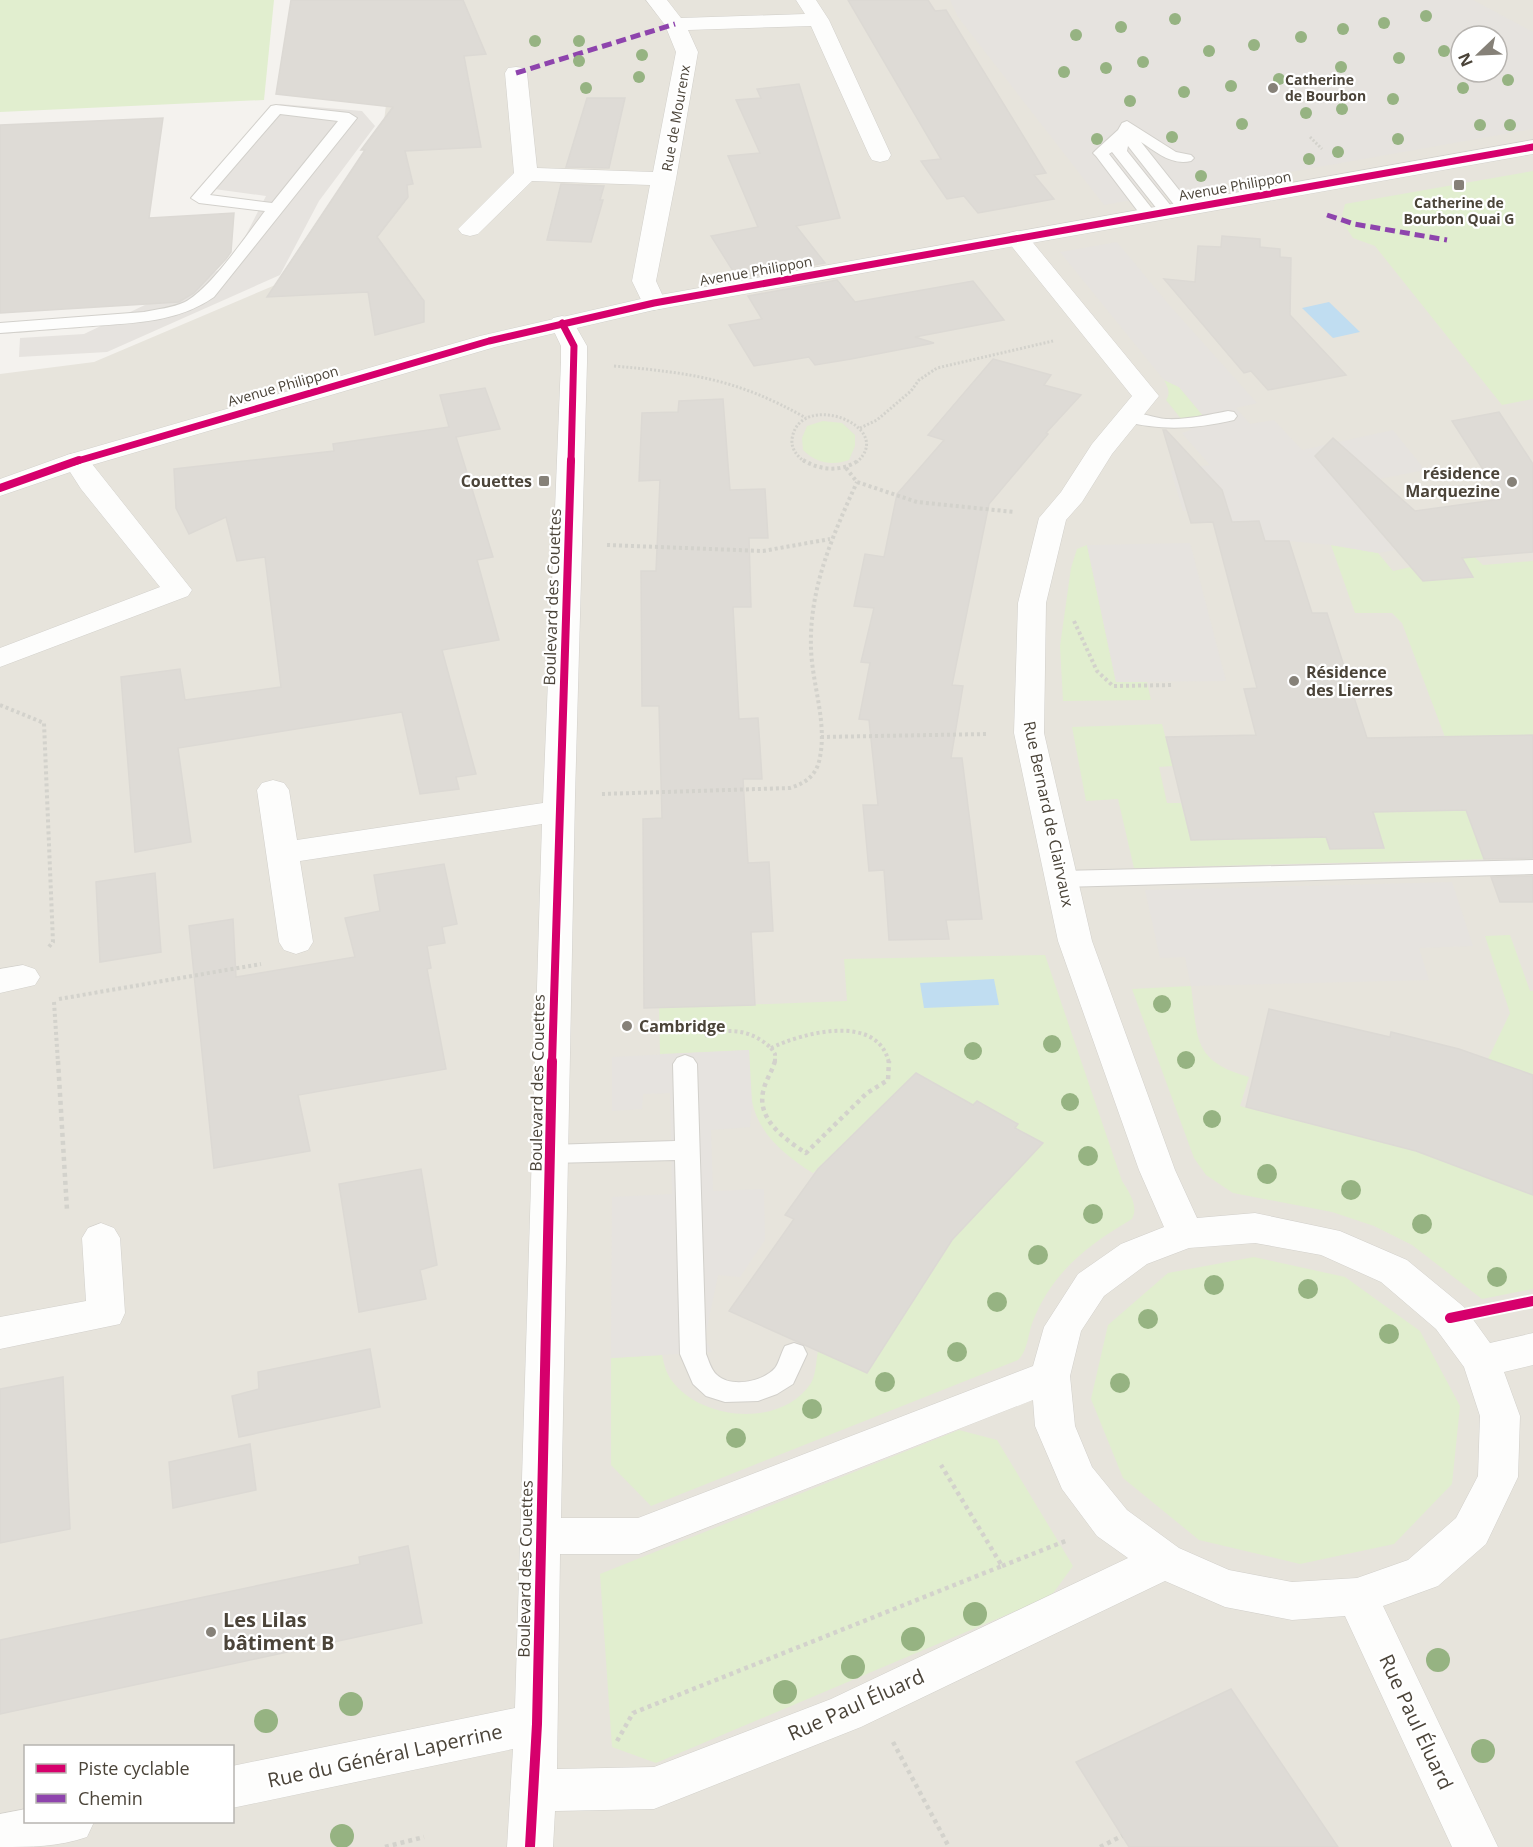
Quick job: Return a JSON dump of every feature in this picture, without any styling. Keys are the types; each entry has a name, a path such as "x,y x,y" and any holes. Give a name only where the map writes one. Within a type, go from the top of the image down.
{"street":[{"name":"Rue de Mourenx","path":"654,303 644,281 665,179 687,52 675,24 656,0"},
{"path":"806,0 819,20 880,154"},
{"path":"675,24 819,20"},
{"path":"470,229 526,174 516,73"},
{"name":"Avenue Philippon","path":"0,488 76,461 489,340 562,323 654,303 1533,147"},
{"name":"Rue de Mourenx","path":"526,174 665,179"},
{"name":"Rue Bernard de Clairvaux","path":"1017,238 1146,396 1101,450 1072,496 1053,518 1032,603 1029,734 1075,941 1157,1170 1186,1234"},
{"name":"Boulevard des Couettes","path":"530,1847 537,1724 559,803 574,362 574,346 562,323"},
{"path":"0,658 178,590 91,483 76,461"},
{"path":"273,790 296,942"},
{"path":"283,853 559,803"},
{"path":"1255,1228 1327,1241 1395,1271 1450,1318 1481,1361 1500,1416 1498,1477 1471,1531 1423,1573 1357,1597 1292,1600 1225,1588 1164,1561 1112,1523 1076,1477 1055,1426 1050,1376 1063,1327 1091,1285 1134,1254 1186,1234 1255,1228"},
{"path":"0,1333 106,1313 100,1238"},
{"path":"1481,1361 1533,1349"},
{"path":"540,1536 639,1536 1050,1376"},
{"name":"Rue Paul Éluard","path":"533,1790 654,1788 846,1713 1164,1561"},
{"name":"Rue Paul Éluard","path":"1357,1597 1475,1847"},
{"name":"Rue du Général Laperrine","path":"234,1788 537,1724"},
{"path":"0,1836 62,1823"}],"lane":[{"path":"0,328 144,317 171,312 191,305 208,293 349,118 276,109 199,198 276,208"},
{"path":"1167,212 1119,151 1127,126 1172,156 1185,158"},
{"path":"1129,417 1166,425 1228,416"},
{"path":"1061,879 1533,867"},
{"path":"685,1064 693,1354 700,1372 710,1384 722,1390 751,1392 762,1389 783,1376 794,1354"},
{"path":"550,1154 687,1149"}],"path":[{"path":"860,428 877,420 911,392 919,380 937,368 1094,331"},
{"path":"574,362 649,369 728,382 772,398 806,418"},
{"path":"834,415 849,418 860,428 867,441 863,457 858,464 828,470 801,460 793,452 791,444 798,423 806,418 834,415"},
{"path":"846,468 857,482 895,496 940,506 994,509 1053,518"},
{"path":"559,803 790,788 804,784 815,773 820,758 821,737 812,665 812,605 830,539 857,482"},
{"path":"569,543 755,551 830,539"},
{"path":"1032,603 1072,618 1087,645 1094,671 1113,686 1174,685"},
{"path":"0,705 44,723 53,942 11,979"},
{"path":"821,737 1029,734"},
{"path":"100,1238 68,1218 53,1000 276,961 296,942"},
{"path":"685,1064 692,1044 700,1038 722,1031 732,1030 762,1040 775,1055 775,1061 762,1095 765,1110 771,1125 781,1137 806,1153 867,1093 888,1080 891,1068 885,1050 856,1031 806,1034 771,1048"},
{"path":"919,1428 1002,1566"},
{"path":"591,1788 633,1713 1112,1523"},
{"path":"846,1713 895,1743 949,1847"},
{"path":"1100,1847 1122,1836"},
{"path":"384,1847 424,1837"}],"shaded area":[{"path":"399,0 1533,0 1533,1847 0,1847 0,374 94,362 292,278 384,121"},
{"name":"Catherine de Bourbon","path":"950,0 1473,0 1533,32 1533,129 1104,205 958,17"},
{"path":"280,104 362,111 375,126 319,201 280,275 107,352 19,357 20,338 84,334 231,264 266,196 207,188"},
{"path":"1117,242 1171,307 1257,403 1236,408 1250,424 1274,420 1302,450 1393,430 1425,470 1374,480 1336,480 1395,550 1378,553 1289,541 1276,541 1266,545 1259,521 1232,522 1228,510 1183,511 1171,471 1210,465 1182,433 1191,430 1182,420 1203,415 1179,387 1164,380 1060,252"},
{"path":"1190,543 1226,681 1116,682 1087,545"},
{"path":"1452,882 1473,946 1419,948 1429,980 1191,986 1185,957 1160,958 1145,890"},
{"path":"749,1050 752,1102 750,1127 711,1130 713,1191 764,1189 765,1240 740,1277 718,1275 705,1338 712,1352 611,1358 612,1197 672,1194 670,1093 643,1094 642,1109 612,1111 612,1057"}],"green space":[{"path":"0,0 274,0 264,100 0,112"},
{"path":"1533,171 1533,399 1502,405 1375,246 1353,238 1341,220 1345,204"},
{"path":"1164,380 1179,387 1203,416 1182,420 1166,400 1169,393"},
{"path":"823,421 842,423 855,435 855,446 849,460 836,463 824,462 813,458 803,450 802,438 807,426"},
{"path":"1443,527 1483,565 1533,561 1533,735 1445,737 1402,623 1392,613 1355,613 1331,545 1378,553 1393,571 1411,567 1423,581 1472,577 1463,559 1457,560"},
{"path":"1087,545 1116,682 1147,682 1151,700 1063,701 1060,646 1071,568 1077,549"},
{"path":"1162,724 1173,766 1159,767 1167,803 1181,803 1191,840 1326,837 1330,849 1384,848 1373,812 1533,809 1533,858 1134,868 1118,799 1086,801 1072,727"},
{"path":"1510,935 1530,991 1533,991 1533,1075 1488,1059 1510,1013 1485,936"},
{"path":"1045,955 1122,1181 1132,1199 1134,1214 1132,1219 1087,1250 1062,1274 1041,1303 1024,1352 1018,1360 651,1506 611,1465 611,1358 662,1355 670,1378 685,1394 702,1405 742,1414 762,1413 781,1407 798,1397 813,1380 818,1351 867,1373 952,1240 1042,1143 1015,1128 1018,1124 977,1101 973,1105 928,1080 899,1109 886,1102 813,1173 784,1152 760,1124 751,1095 749,1050 660,1054 659,1008 847,1001 844,959"},
{"path":"1191,986 1197,1033 1207,1055 1230,1071 1249,1077 1240,1106 1416,1151 1533,1195 1533,1289 1482,1299 1412,1245 1374,1226 1332,1212 1233,1193 1206,1175 1194,1158 1132,989"},
{"path":"1254,1257 1345,1277 1420,1331 1460,1406 1452,1484 1394,1544 1300,1564 1199,1540 1123,1478 1091,1399 1108,1325 1168,1273"},
{"path":"959,1430 997,1440 1073,1566 1051,1596 656,1763 612,1747 600,1574"}],"water":[{"path":"1329,302 1360,332 1333,338 1302,308"},
{"path":"994,979 999,1005 924,1008 920,983"}],"building":[{"path":"291,0 463,0 486,54 464,56 481,147 405,151 413,184 407,185 408,197 377,237 424,301 424,322 375,335 368,292 267,297 365,150 361,150 393,107 276,94"},
{"path":"848,0 928,0 935,11 946,10 1046,173 1034,175 1054,199 978,213 964,196 947,199 921,161 941,159"},
{"path":"799,84 840,218 796,226 825,263 738,279 711,236 758,227 728,156 760,153 736,100 761,98 757,89"},
{"path":"587,98 625,98 609,168 566,167"},
{"path":"163,118 149,218 234,213 231,252 226,259 194,293 179,302 0,313 0,125"},
{"path":"561,184 604,186 600,200 603,200 591,242 547,240"},
{"path":"1222,236 1260,239 1260,247 1280,249 1280,257 1291,258 1290,315 1346,375 1268,390 1251,371 1244,373 1164,279 1195,282 1198,246 1221,247"},
{"path":"837,280 855,302 973,281 1004,320 915,337 934,343 851,359 815,365 809,357 754,366 729,325 762,319 748,296"},
{"path":"993,359 1051,375 1044,385 1081,395 1046,433 1048,434 989,504 952,685 963,686 951,758 962,758 982,919 946,920 949,939 889,940 884,870 869,871 863,805 878,805 869,720 859,719 870,663 861,662 874,608 854,606 865,554 884,557 897,494 944,440 928,435"},
{"path":"485,388 500,429 456,437 493,557 477,560 499,640 442,650 476,774 456,777 459,789 420,794 402,712 178,748 191,842 135,852 121,677 180,669 185,700 281,687 265,557 237,561 226,517 189,534 176,508 174,469 334,451 333,444 449,427 440,395"},
{"path":"723,399 730,490 765,489 768,538 749,538 751,607 733,607 739,719 758,718 762,779 743,779 748,863 769,862 773,931 751,932 755,1005 644,1008 643,819 662,818 659,706 642,706 641,571 656,571 660,480 639,481 642,413 678,412 679,401"},
{"path":"1499,412 1533,464 1533,552 1462,558 1473,577 1423,581 1315,456 1333,438 1415,511 1502,499 1452,421"},
{"name":"Résidence des Lierres","path":"1163,430 1166,430 1222,490 1232,522 1259,521 1265,541 1289,541 1312,613 1327,613 1367,738 1533,735 1533,858 1484,859 1466,810 1373,812 1384,848 1330,849 1326,837 1191,840 1166,737 1256,735 1244,689 1257,688 1213,522 1191,523"},
{"path":"444,864 457,924 442,927 445,943 427,946 431,968 427,969 446,1069 298,1095 310,1151 214,1168 189,926 233,919 236,977 355,957 345,918 380,911 374,875"},
{"path":"155,873 161,952 100,962 96,882"},
{"path":"1533,876 1533,902 1500,902 1491,877"},
{"path":"1269,1009 1390,1037 1391,1032 1459,1049 1533,1075 1533,1195 1416,1151 1246,1107"},
{"path":"916,1073 973,1105 977,1101 1018,1124 1015,1128 1043,1143 952,1240 867,1373 729,1311 794,1219 785,1215 818,1169"},
{"path":"421,1169 437,1265 420,1270 426,1299 359,1312 339,1184"},
{"path":"370,1349 380,1407 239,1437 232,1396 259,1389 258,1372"},
{"path":"63,1377 70,1529 0,1543 0,1389"},
{"path":"250,1444 256,1490 173,1508 169,1462"},
{"name":"Les Lilas bâtiment B","path":"408,1546 422,1623 0,1714 0,1640 360,1564 359,1557"},
{"path":"1231,1689 1338,1847 1129,1847 1076,1762"}],"marked path":[{"path":"516,73 675,24"},
{"path":"1327,215 1354,224 1447,240"}],"cycle path":[{"path":"0,488 76,461 489,341 654,303 1533,147"},
{"path":"530,1847 537,1724 559,796 574,362 574,346 562,323"},
{"path":"1450,1318 1533,1301"}],"place":[{"name":"Catherine de Bourbon","path":"1273,88"},
{"name":"Catherine de Bourbon Quai G","path":"1459,185"},
{"name":"Couettes","path":"544,481"},
{"name":"résidence Marquezine","path":"1512,482"},
{"name":"Résidence des Lierres","path":"1294,681"},
{"name":"Cambridge","path":"627,1026"},
{"name":"Les Lilas bâtiment B","path":"211,1632"}]}
